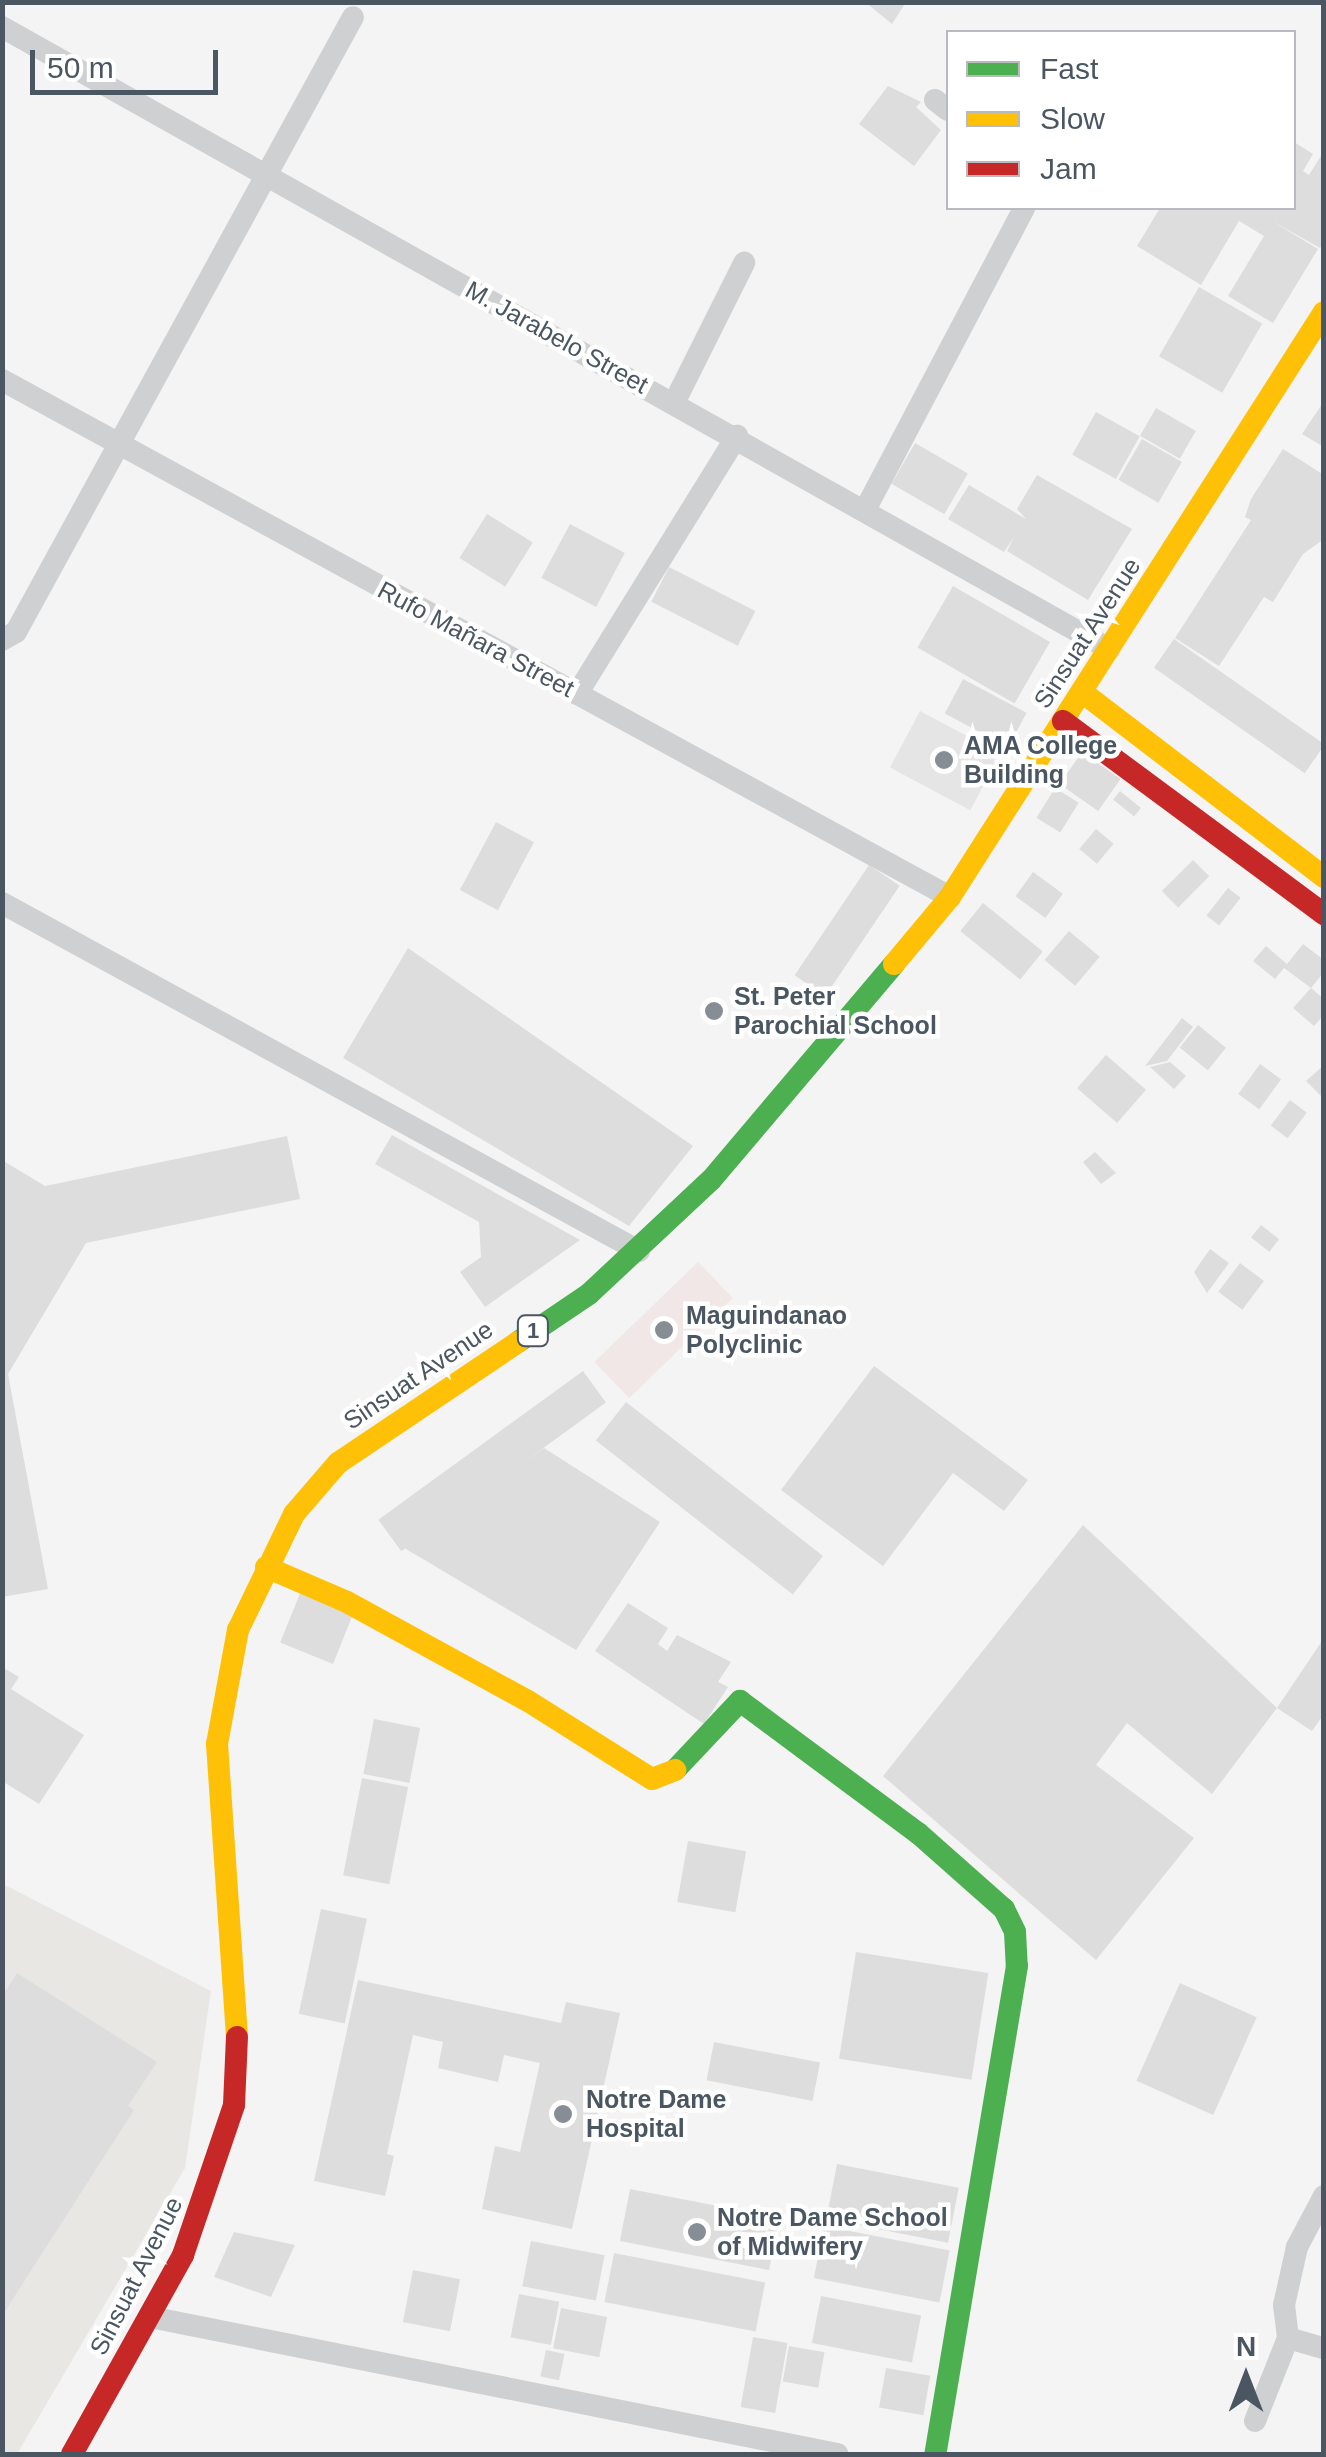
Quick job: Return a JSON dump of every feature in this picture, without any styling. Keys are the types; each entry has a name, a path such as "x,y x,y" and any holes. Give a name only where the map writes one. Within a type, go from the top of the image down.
{"main road":[{"name":"Sinsuat Avenue","path":"72,2454 150,2317 211,2187 238,2077 217,1744 225,1673 266,1567 294,1514 338,1463 589,1294 712,1180 950,897 1324,312"},
{"path":"1082,692 1324,877"},
{"path":"1063,721 1324,914"},
{"path":"266,1567 348,1602 528,1700 652,1780 670,1775 740,1701 918,1833 1004,1909 1015,1932 1017,1966 935,2454"}],"street":[{"path":"2,640 16,632 263,174 353,17"},
{"name":"M. Jarabelo Street","path":"2,27 737,436 1109,650"},
{"path":"865,510 1023,210"},
{"path":"674,402 744,264"},
{"name":"Rufo Mañara Street","path":"2,380 950,897"},
{"path":"577,694 737,436"},
{"path":"2,902 639,1251"},
{"path":"1255,2421 1288,2338 1286,2285 1296,2247 1324,2196"},
{"path":"150,2317 838,2454"},
{"path":"1288,2338 1324,2348"}],"shaded area":[{"name":"AMA College Building","path":"920,711 1000,754 970,810 890,768"},
{"name":"Maguindanao Polyclinic","path":"698,1262 733,1298 629,1398 594,1362"},
{"path":"3,1884 211,1991 185,2168 17,2454 3,2454"}],"building":[{"path":"865,2 906,2 892,24"},
{"path":"888,86 921,102 916,107 941,130 914,166 859,124"},
{"path":"1296,143 1313,154 1303,171 1309,175 1324,151 1324,241 1320,248 1272,221 1318,249 1273,323 1228,296 1264,236 1239,221 1201,285 1137,246 1159,210 1296,210"},
{"path":"1199,287 1262,324 1222,393 1159,356"},
{"path":"1324,401 1324,447 1302,434"},
{"path":"1156,408 1196,431 1180,459 1140,436"},
{"path":"1096,412 1140,436 1116,479 1072,455"},
{"path":"1142,439 1182,462 1158,503 1118,480"},
{"path":"915,443 968,473 944,514 892,484"},
{"path":"1283,449 1324,475 1324,539 1303,554 1273,602 1264,597 1219,666 1175,638 1251,520 1245,517 1251,499"},
{"path":"1037,475 1132,529 1088,600 1007,551 1014,537 1004,552 948,519 969,485 1026,519 1017,509"},
{"path":"487,514 533,543 505,587 459,558"},
{"path":"570,524 625,553 596,607 541,578"},
{"path":"669,567 755,611 738,646 651,602"},
{"path":"953,586 1050,642 1014,703 918,647"},
{"path":"1174,639 1324,744 1305,773 1154,668"},
{"path":"963,679 1027,713 1008,747 945,713"},
{"path":"1082,752 1121,779 1098,811 1060,784"},
{"path":"1055,788 1079,803 1060,833 1036,818"},
{"path":"1120,791 1141,808 1134,817 1113,800"},
{"path":"496,822 534,842 498,910 460,890"},
{"path":"1096,829 1114,844 1097,864 1079,849"},
{"path":"1193,860 1209,876 1178,907 1162,891"},
{"path":"869,865 900,886 825,996 795,975"},
{"path":"1033,872 1063,894 1045,918 1015,896"},
{"path":"1228,888 1241,898 1219,925 1206,916"},
{"path":"983,903 1043,951 1020,979 960,931"},
{"path":"1069,931 1100,957 1075,986 1045,960"},
{"path":"1303,944 1324,960 1324,972 1311,988 1284,968 1275,979 1253,961 1266,946 1287,964"},
{"path":"408,948 693,1146 629,1226 343,1058"},
{"path":"1311,988 1324,999 1324,1015 1314,1026 1293,1008"},
{"path":"1182,1018 1193,1027 1167,1061 1145,1066"},
{"path":"1198,1025 1226,1048 1208,1070 1180,1048"},
{"path":"1106,1055 1146,1090 1117,1123 1077,1088"},
{"path":"1170,1062 1186,1076 1174,1089 1150,1067"},
{"path":"1260,1064 1281,1079 1259,1109 1238,1094"},
{"path":"1324,1065 1324,1095 1322,1097 1306,1081"},
{"path":"1290,1100 1307,1113 1288,1138 1271,1126"},
{"path":"392,1135 580,1240 485,1307 460,1272 481,1257 479,1222 375,1164"},
{"path":"287,1136 300,1199 86,1243 8,1374 48,1589 2,1597 2,1160 45,1186"},
{"path":"1095,1152 1116,1173 1101,1184 1083,1162"},
{"path":"1261,1225 1279,1239 1269,1252 1251,1238"},
{"path":"1210,1249 1229,1263 1207,1293 1194,1272"},
{"path":"1240,1263 1264,1281 1242,1310 1218,1292"},
{"path":"874,1366 1028,1480 1004,1511 953,1473 883,1566 781,1490"},
{"path":"583,1371 606,1403 401,1551 378,1520"},
{"path":"626,1402 823,1556 793,1595 596,1441"},
{"path":"544,1448 660,1522 576,1650 401,1546"},
{"path":"1083,1525 1277,1708 1212,1794 1127,1723 1096,1765 1194,1838 1096,1960 883,1776"},
{"path":"303,1586 356,1607 333,1664 280,1643"},
{"path":"628,1603 668,1628 658,1644 667,1651 677,1635 731,1662 718,1682 728,1687 704,1724 595,1651"},
{"path":"1324,1638 1324,1714 1312,1731 1277,1708"},
{"path":"2,1667 19,1677 11,1689 84,1735 39,1804 2,1781"},
{"path":"374,1719 420,1728 409,1783 363,1774"},
{"path":"362,1778 408,1787 389,1884 343,1875"},
{"path":"688,1841 746,1851 735,1912 677,1902"},
{"path":"321,1909 367,1919 345,2023 299,2014"},
{"path":"856,1952 988,1973 971,2080 839,2059"},
{"path":"17,1973 157,2062 128,2106 134,2110 2,2316 2,1996"},
{"name":"Notre Dame Hospital","path":"358,1980 561,2023 566,2002 620,2013 572,2229 482,2209 495,2146 520,2152 540,2063 504,2055 498,2082 438,2068 443,2042 413,2035 387,2154 394,2156 385,2196 314,2181"},
{"path":"1180,1983 1257,2017 1213,2115 1136,2081"},
{"path":"714,2042 820,2063 813,2101 707,2080"},
{"path":"837,2164 959,2188 948,2243 826,2219"},
{"path":"630,2189 779,2218 769,2270 620,2241"},
{"path":"824,2226 950,2250 940,2302 814,2278"},
{"path":"234,2232 295,2245 271,2297 214,2277"},
{"path":"531,2241 605,2255 596,2300 522,2286"},
{"path":"614,2253 765,2282 756,2331 604,2302"},
{"path":"413,2270 460,2279 450,2331 403,2322"},
{"path":"519,2294 559,2302 551,2345 511,2337"},
{"path":"821,2296 921,2315 912,2363 812,2343"},
{"path":"561,2308 607,2317 599,2357 553,2348"},
{"path":"753,2337 787,2343 775,2413 741,2407"},
{"path":"789,2346 824,2352 818,2388 783,2381"},
{"path":"546,2350 565,2354 559,2380 540,2376"},
{"path":"886,2368 930,2376 923,2415 879,2407"}],"traffic: fast":[{"path":"518,1342 589,1294 711,1180 894,964"},
{"path":"675,1770 740,1701 918,1833 1004,1909 1015,1932 1017,1966 935,2454"}],"traffic: slow":[{"path":"894,964 950,897 1324,312"},
{"path":"1082,692 1324,877"},
{"path":"237,2037 217,1744 238,1630 294,1514 338,1463 518,1342"},
{"path":"266,1567 347,1602 528,1701 652,1779 675,1770"}],"traffic: jam":[{"path":"1063,721 1324,914"},
{"path":"72,2454 183,2255 234,2105 237,2037"}],"place":[{"name":"AMA College Building","path":"944,760"},
{"name":"St. Peter Parochial School","path":"714,1011"},
{"name":"Maguindanao Polyclinic","path":"664,1330"},
{"name":"Notre Dame Hospital","path":"563,2114"},
{"name":"Notre Dame School of Midwifery","path":"697,2232"}]}
